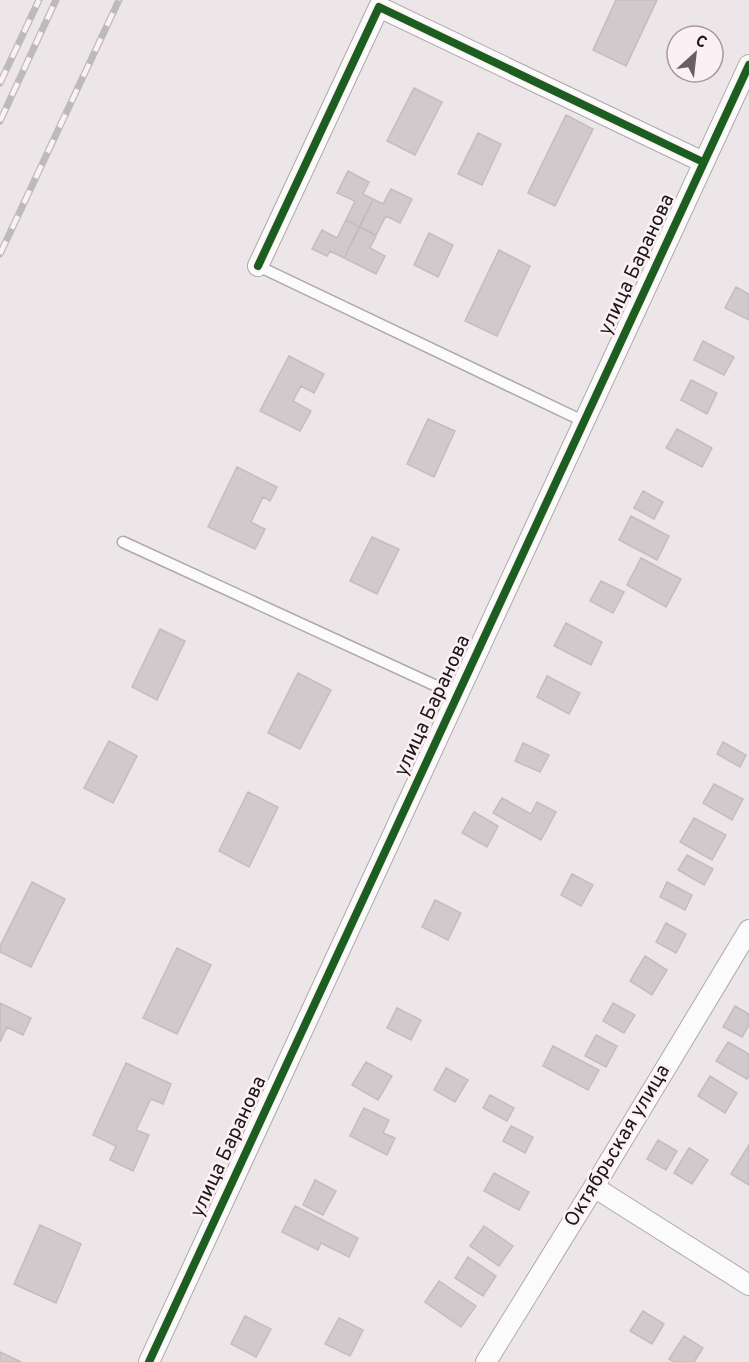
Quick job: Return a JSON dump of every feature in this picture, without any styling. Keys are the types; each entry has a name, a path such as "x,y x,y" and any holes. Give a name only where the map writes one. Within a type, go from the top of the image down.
{"street":[{"path":"258,266 379,7 703,162"},
{"name":"улица Баранова","path":"149,1362 749,65"},
{"name":"Октябрьская улица","path":"486,1362 749,930"},
{"path":"594,1187 749,1285"}],"lane":[{"path":"258,266 583,421"},
{"path":"123,542 456,695"}],"building":[{"path":"616,0 657,0 626,66 593,50"},
{"path":"414,88 442,102 415,155 387,141"},
{"path":"566,115 593,129 555,206 528,193"},
{"path":"478,133 501,144 482,185 458,174"},
{"path":"348,171 369,182 363,194 373,199 359,227 346,220 355,201 337,193"},
{"path":"391,189 412,199 400,223 386,216 376,235 360,227 373,199 383,204"},
{"path":"346,220 359,227 344,258 330,251 327,256 312,249 322,230 337,238"},
{"path":"360,227 376,236 370,248 385,256 376,274 344,258"},
{"path":"429,233 453,245 438,277 414,265"},
{"path":"499,250 530,266 497,336 465,321"},
{"path":"736,287 749,294 749,320 725,308"},
{"path":"703,341 734,357 724,375 694,360"},
{"path":"289,356 324,374 314,393 301,386 293,401 311,411 300,431 260,411"},
{"path":"691,380 717,393 707,414 681,400"},
{"path":"428,419 455,431 434,477 407,464"},
{"path":"677,429 712,448 702,467 666,448"},
{"path":"237,467 277,487 270,501 263,497 251,522 265,529 255,549 208,527"},
{"path":"643,491 663,502 654,519 634,508"},
{"path":"631,516 669,536 657,560 619,540"},
{"path":"372,537 399,549 377,594 350,581"},
{"path":"641,558 681,579 666,607 627,585"},
{"path":"601,581 624,592 613,613 590,601"},
{"path":"566,623 602,642 591,665 554,646"},
{"path":"160,629 185,641 157,700 132,687"},
{"path":"298,673 331,690 300,749 268,733"},
{"path":"547,676 580,693 569,714 537,697"},
{"path":"109,741 137,756 113,803 84,788"},
{"path":"723,742 746,755 740,767 717,754"},
{"path":"523,743 549,755 540,772 515,761"},
{"path":"714,784 743,799 732,820 703,803"},
{"path":"248,792 278,807 249,867 219,851"},
{"path":"502,798 531,814 537,802 556,812 541,840 493,813"},
{"path":"474,812 498,826 487,847 462,833"},
{"path":"694,818 726,835 712,860 680,842"},
{"path":"687,855 713,869 704,885 678,870"},
{"path":"572,874 593,885 581,906 561,895"},
{"path":"32,882 65,899 31,967 0,952 0,946"},
{"path":"667,882 692,895 685,910 660,897"},
{"path":"435,900 461,913 448,940 422,927"},
{"path":"666,923 686,934 676,953 656,942"},
{"path":"177,948 211,965 177,1034 143,1018"},
{"path":"645,956 667,970 652,995 630,981"},
{"path":"0,1003 31,1018 23,1035 7,1027 0,1042"},
{"path":"613,1003 635,1015 624,1033 603,1021"},
{"path":"735,1006 749,1014 749,1025 742,1037 723,1027"},
{"path":"397,1008 421,1020 411,1040 387,1028"},
{"path":"596,1035 617,1046 606,1067 585,1056"},
{"path":"728,1042 749,1054 747,1079 716,1061"},
{"path":"553,1046 599,1070 588,1090 543,1066"},
{"path":"366,1062 392,1076 378,1100 352,1085"},
{"path":"126,1063 171,1084 163,1104 151,1099 136,1130 149,1135 133,1171 110,1160 116,1146 93,1135"},
{"path":"446,1068 468,1080 455,1102 434,1090"},
{"path":"710,1076 737,1093 725,1113 698,1096"},
{"path":"490,1095 514,1108 507,1121 483,1108"},
{"path":"364,1108 389,1120 383,1133 395,1138 387,1155 350,1136"},
{"path":"511,1126 533,1137 525,1153 503,1141"},
{"path":"658,1140 677,1151 666,1170 647,1159"},
{"path":"749,1145 749,1185 731,1174"},
{"path":"689,1148 708,1160 692,1184 674,1173"},
{"path":"494,1173 529,1192 519,1210 484,1191"},
{"path":"315,1180 336,1191 323,1215 303,1205"},
{"path":"295,1206 358,1238 349,1257 321,1243 318,1250 282,1232"},
{"path":"40,1225 81,1244 56,1303 14,1284"},
{"path":"484,1226 513,1246 499,1266 470,1246"},
{"path":"468,1257 496,1276 483,1296 455,1278"},
{"path":"439,1281 476,1306 461,1327 425,1302"},
{"path":"643,1311 664,1324 652,1344 630,1331"},
{"path":"245,1316 271,1329 256,1357 231,1344"},
{"path":"339,1318 363,1330 350,1356 325,1344"},
{"path":"684,1336 703,1348 694,1362 674,1362 669,1359"},
{"path":"0,1352 21,1362 0,1362"}],"railway":[{"path":"0,83 39,0"},
{"path":"0,121 56,0"},
{"path":"0,254 119,0"}],"cycle path":[{"path":"258,266 379,7 703,162"},
{"path":"149,1362 749,65"}]}
